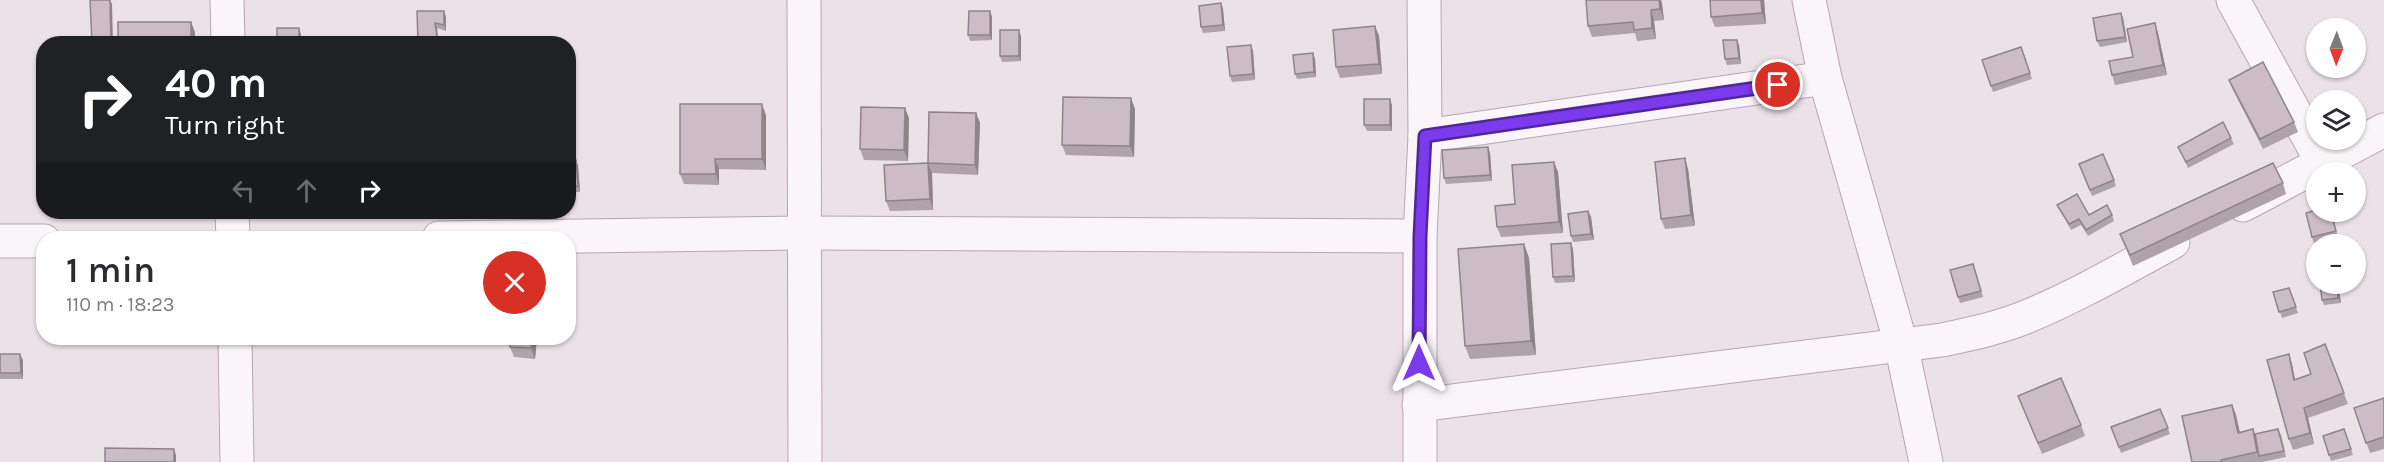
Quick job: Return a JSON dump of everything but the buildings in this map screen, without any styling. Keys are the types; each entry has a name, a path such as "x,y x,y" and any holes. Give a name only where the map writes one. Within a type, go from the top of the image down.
{"street":[{"path":"227,0 228,36"},
{"path":"804,0 805,462"},
{"path":"1420,462 1420,236 1425,136 1424,0"},
{"path":"1809,0 1825,78 1901,344 1926,462"},
{"path":"2234,0 2322,162 2384,130"},
{"path":"1425,136 1825,78"},
{"path":"1419,405 1942,340 1984,332 2024,318 2064,300 2306,171"},
{"path":"576,236 805,233 1420,236"},
{"path":"0,241 36,241"},
{"path":"234,345 237,462"}],"route":[{"path":"1419,363 1420,236 1425,136 1778,85"}]}
